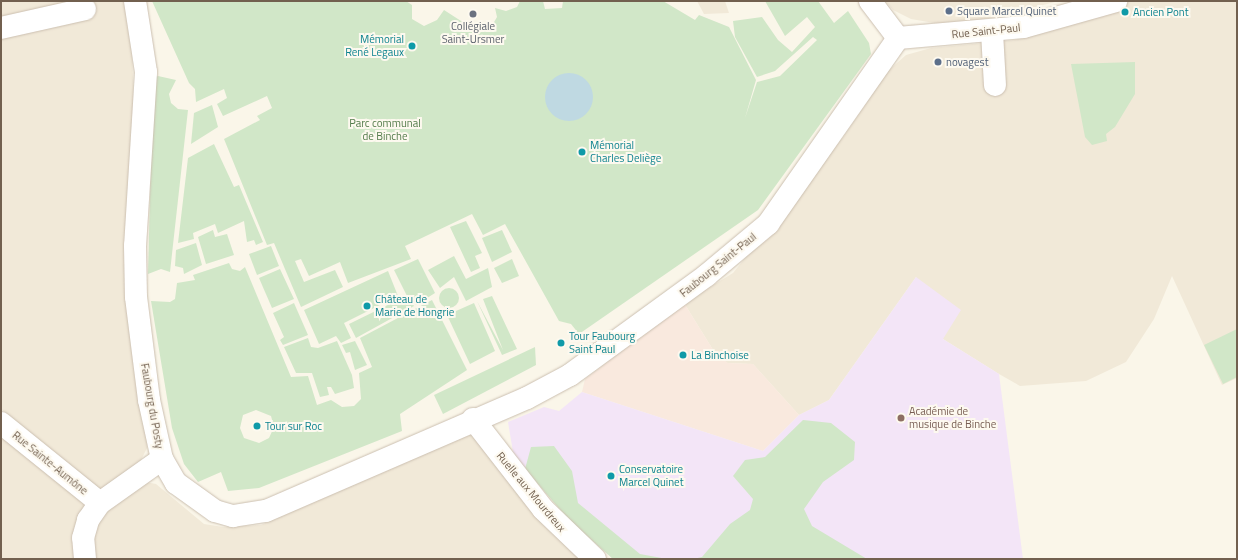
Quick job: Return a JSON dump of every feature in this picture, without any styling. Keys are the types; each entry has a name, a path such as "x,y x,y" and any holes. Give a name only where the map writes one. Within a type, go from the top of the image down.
{"street":[{"name":"Faubourg du Posty","path":"135,1 146,72 135,246 136,297 149,400 162,459 176,483 199,501 233,516 251,515 266,511 473,419"},
{"path":"870,1 898,38"},
{"name":"Rue Saint-Paul","path":"898,38 992,32 1116,1"},
{"path":"1,28 85,9"},
{"path":"992,32 995,85"},
{"name":"Faubourg Saint-Paul","path":"473,419 527,398 570,375 708,275 768,224 898,38"},
{"name":"Ruelle aux Mourdreux","path":"473,419 543,509 595,559"},
{"name":"Rue Sainte-Aumône","path":"1,423 100,503"},
{"path":"85,559 83,538 88,520 100,503 162,459"}],"shaded area":[{"path":"1,1 130,1 147,448 140,462 108,491 98,488 1,409"},
{"path":"697,1 725,1 729,13 704,14"},
{"path":"885,1 1059,1 966,24 946,25 911,19 893,10"},
{"path":"1121,1 1237,1 1237,378 1222,385 1172,276 1154,319 1126,362 1086,381 1020,386 999,374 943,339 916,277 829,400 799,415 753,364 727,363 715,353 684,303 733,273 844,136 888,71 906,55 931,48 1015,40"},
{"name":"Académie de musique de Binche","path":"916,277 961,310 943,339 999,374 1023,559 613,559 525,470 513,452 508,422 544,407 559,411 582,392 763,451 799,415 829,400"},
{"path":"684,303 715,353 728,363 753,364 799,415 763,451 582,392 585,379"},
{"path":"470,430 591,559 87,559 95,520 140,481 156,484 204,524 223,527 261,525 401,458"},
{"path":"1,433 79,492 86,507 78,559 1,559"}],"green space":[{"name":"Parc communal de Binche","path":"152,1 406,1 412,5 412,19 424,26 437,20 444,10 475,30 490,29 497,17 495,8 506,11 517,7 520,1 543,1 545,9 562,8 563,1 663,1 695,20 699,15 729,27 756,80 745,118 757,82 780,76 817,40 813,37 775,71 757,77 735,37 733,21 762,17 778,40 792,52 815,27 807,17 785,36 765,1 818,1 834,23 848,11 869,43 871,54 758,210 579,334 571,324 559,321 505,224 483,235 472,214 405,246 411,259 348,283 340,262 309,276 301,259 295,261 304,282 335,270 343,287 301,307 274,243 267,245 224,139 260,120 257,116 272,108 267,96 223,116 217,104 227,98 224,89 196,102 195,89 189,83"},
{"path":"1135,62 1135,94 1115,127 1106,134 1107,141 1092,145 1085,137 1071,64"},
{"path":"158,76 176,80 169,94 171,103 178,109 188,110 170,272 161,269 148,274 153,78"},
{"path":"212,105 218,127 191,144 194,113"},
{"path":"214,144 234,187 239,185 263,242 256,245 254,240 247,242 244,221 218,233 215,224 193,233 194,239 178,243 188,158"},
{"path":"466,221 482,253 475,256 480,268 471,272 450,227"},
{"path":"213,230 215,237 227,234 234,255 206,264 198,237"},
{"path":"502,230 512,252 492,262 482,238"},
{"path":"196,243 202,265 184,274 183,268 175,266 176,250"},
{"path":"271,246 279,266 257,275 249,254"},
{"path":"454,256 466,279 488,268 492,287 466,301 454,277 440,288 428,270"},
{"path":"418,259 435,293 416,305 411,295 407,296 394,270"},
{"path":"512,259 519,276 502,283 494,268"},
{"path":"229,263 232,269 240,271 245,267 291,377 308,376 317,405 331,400 342,407 354,406 361,399 359,373 372,367 360,338 432,300 467,370 400,414 402,431 259,488 228,491 221,472 198,482 184,464 172,428 151,301 170,302 175,299 177,283 195,280 193,275","holes":["256,410 271,416 274,427 269,438 259,443 244,438 240,428 243,415"]},
{"path":"280,269 294,299 272,308 259,278"},
{"path":"388,271 398,296 344,323 351,338 341,343 336,336 319,344 304,310"},
{"path":"449,288 456,291 459,298 456,305 449,308 442,305 439,298 442,291"},
{"path":"492,296 517,349 502,355 477,301 503,350 483,299"},
{"path":"410,298 414,306 356,338 349,324 400,299 402,302"},
{"path":"294,303 308,335 283,345 280,340 284,337 273,313"},
{"path":"474,303 495,351 470,364 447,315"},
{"path":"1237,329 1237,377 1223,384 1204,345"},
{"path":"308,338 311,347 318,348 337,341 352,375 354,388 335,394 331,387 327,387 329,395 320,397 312,373 296,373 284,347"},
{"path":"355,341 367,365 355,370 350,352 346,353 342,345"},
{"path":"535,347 536,365 443,414 434,395"},
{"path":"803,420 831,423 855,442 854,460 823,482 804,509 812,526 867,559 693,559 702,557 730,524 750,510 753,499 733,476 745,460 765,457"},
{"path":"554,446 572,471 578,503 640,554 667,559 613,559 570,521 525,469 531,447"}],"water":[{"path":"569,73 578,75 586,80 591,88 593,97 591,106 586,114 578,119 569,121 560,119 552,114 547,106 545,97 547,88 552,80 560,75"}],"place":[{"name":"Square Marcel Quinet","path":"949,11"},
{"name":"Ancien Pont","path":"1125,12"},
{"name":"Collégiale Saint-Ursmer","path":"473,14"},
{"name":"Mémorial René Legaux","path":"412,46"},
{"name":"novagest","path":"938,62"},
{"name":"Mémorial Charles Deliège","path":"582,152"},
{"name":"Château de Marie de Hongrie","path":"367,306"},
{"name":"Tour Faubourg Saint Paul","path":"561,343"},
{"name":"La Binchoise","path":"683,355"},
{"name":"Académie de musique de Binche","path":"901,418"},
{"name":"Tour sur Roc","path":"257,426"},
{"name":"Conservatoire Marcel Quinet","path":"611,476"}]}
